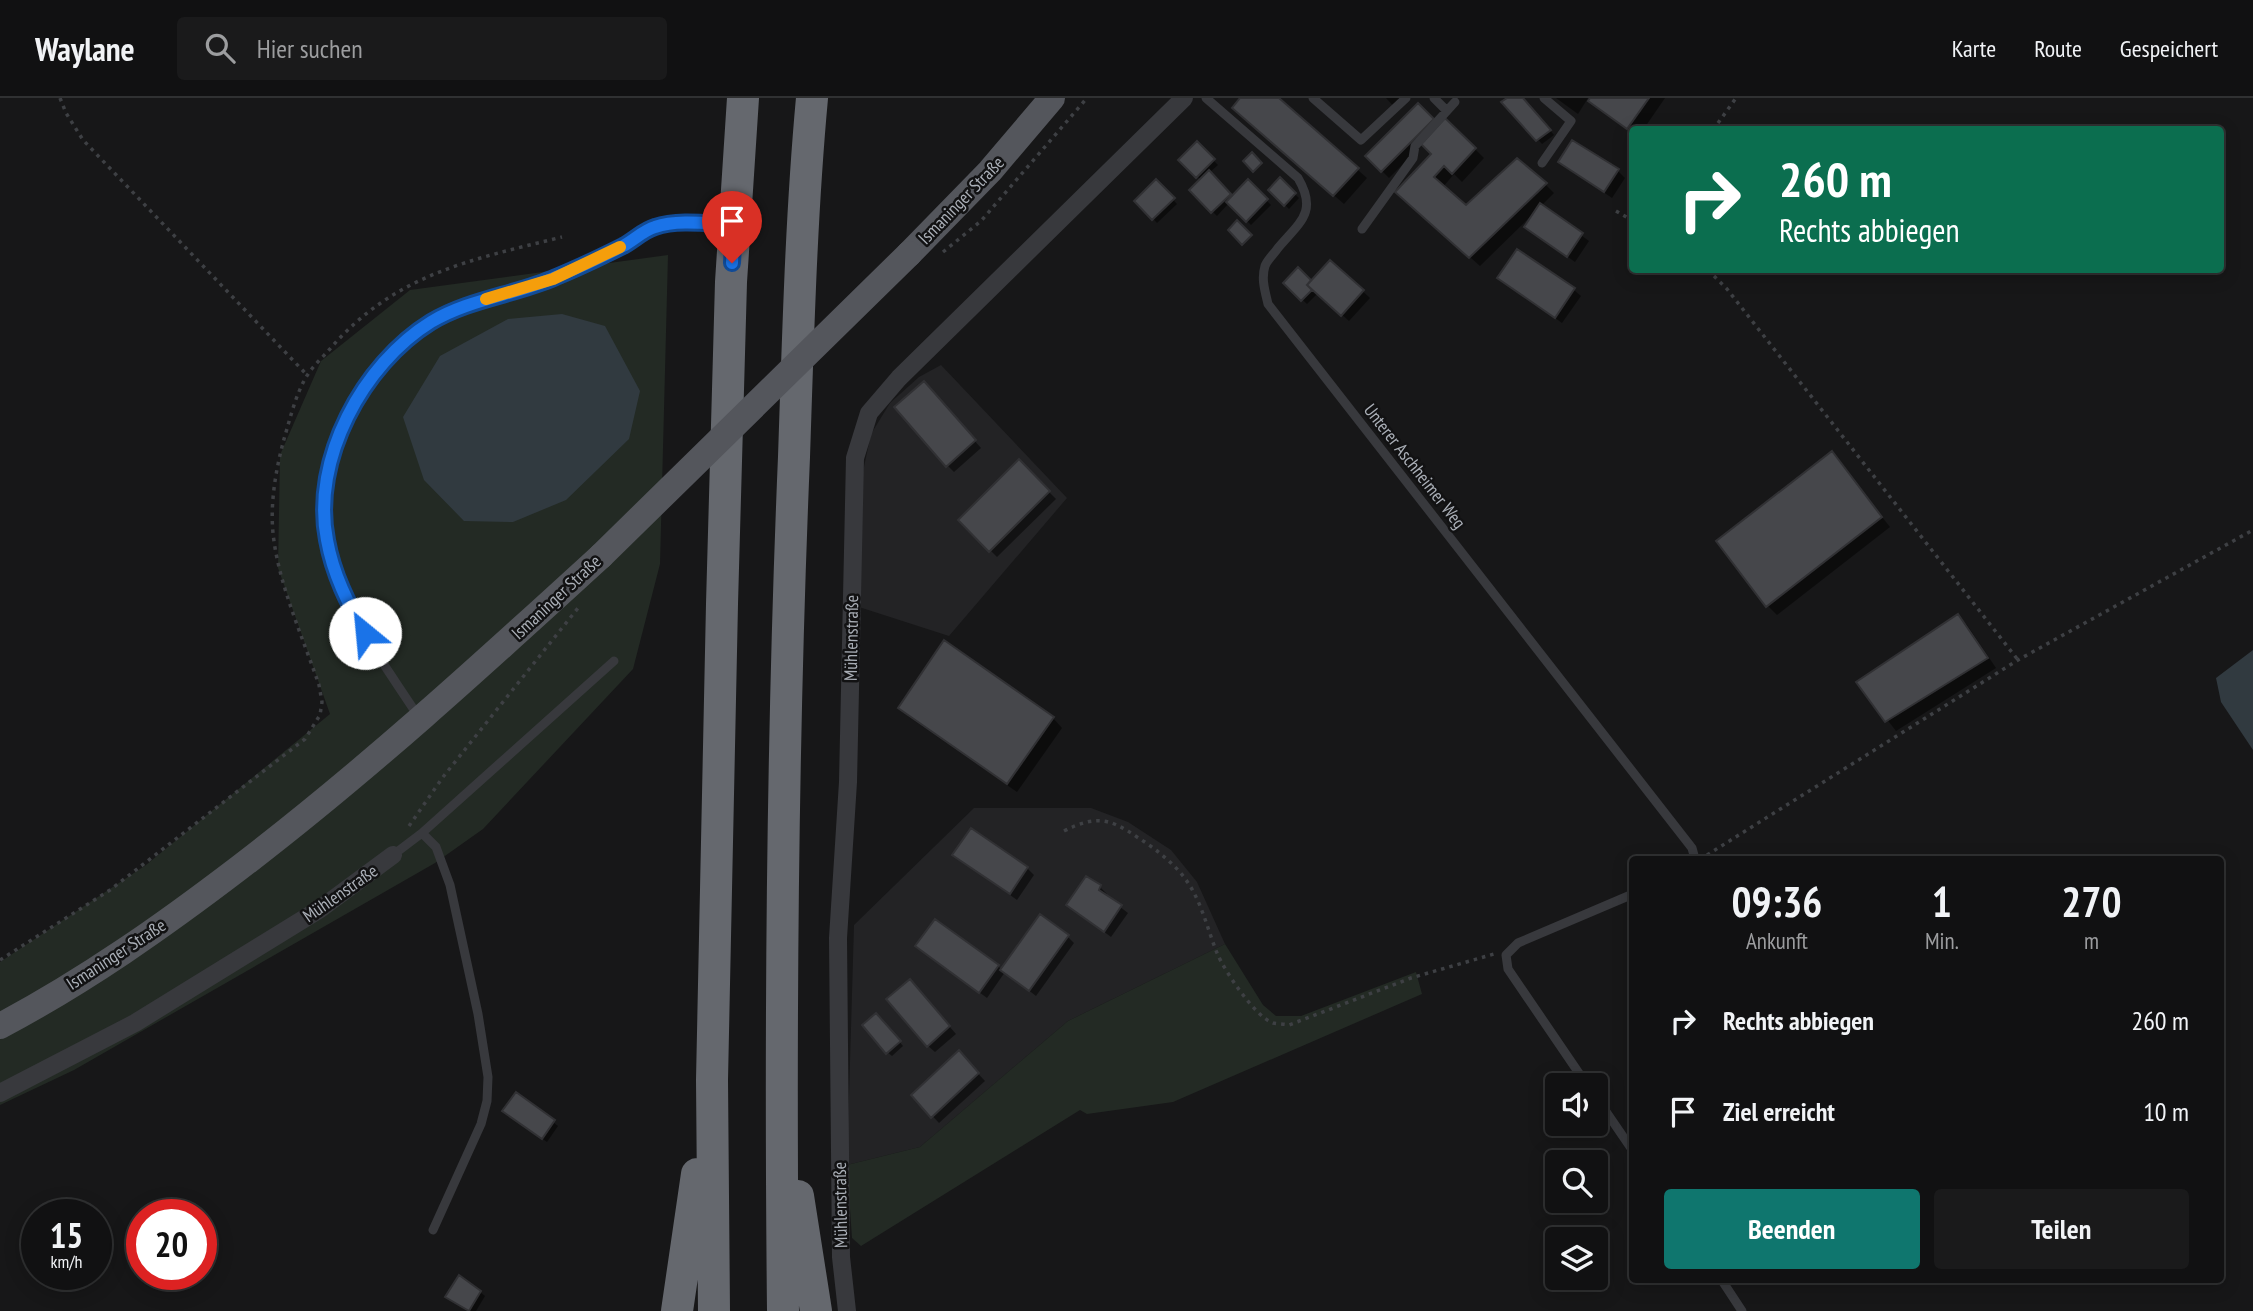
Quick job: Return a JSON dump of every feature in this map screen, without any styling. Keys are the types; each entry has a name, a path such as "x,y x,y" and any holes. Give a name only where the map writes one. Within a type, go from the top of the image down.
{"highway":[{"path":"714,1311 712,1080 726,442 734,225 743,98"},
{"path":"783,1311 780,1084 786,643 800,302 814,107"},
{"path":"677,1311 712,1080"},
{"path":"780,1084 816,1311"}],"main road":[{"name":"Ismaninger Straße","path":"0,1026 145,937 314,809 421,720 601,556 909,254 990,171 1052,98"}],"street":[{"name":"Mühlenstraße","path":"846,1311 841,1257 838,938 848,782 855,458 858,446 869,413 899,377 1184,98"},
{"name":"Mühlenstraße","path":"0,1093 135,1023 320,909 393,855"}],"lane":[{"name":"Unterer Aschheimer Weg","path":"1206,98 1298,178 1308,194 1308,206 1301,222 1265,264 1263,282 1268,304 1692,848 1694,856"},
{"path":"1313,98 1361,140 1406,98"},
{"path":"1434,98 1447,111"},
{"path":"1542,163 1571,121 1544,98"},
{"path":"1362,229 1413,158 1415,146 1455,102"},
{"path":"421,720 355,616 334,571 326,538 324,509 331,459 344,422 358,396 399,345 432,321 486,298 553,279 624,245 654,227 674,224 734,225"},
{"name":"Mühlenstraße","path":"393,855 422,834 614,661"},
{"path":"422,834 436,847 450,885 478,1014 488,1077 487,1101 481,1124 433,1230"},
{"path":"1579,1073 1508,969 1506,955 1518,943 1629,896"},
{"path":"1608,1115 1629,1145"},
{"path":"1724,1283 1742,1311"}],"path":[{"path":"60,98 66,114 83,140 307,375"},
{"path":"942,253 981,222 1087,98"},
{"path":"1716,126 1736,98"},
{"path":"1616,211 1629,219"},
{"path":"0,960 110,890 224,804 304,740 320,715 322,702 319,685 281,569 273,533 273,502 279,458 290,417 307,375 349,327 392,294 439,271 562,237"},
{"path":"1713,273 2018,660"},
{"path":"1706,856 1713,854 2018,660 2253,530"},
{"path":"393,855 405,831 443,777 579,608"},
{"path":"1064,831 1096,819 1117,823 1153,847 1179,871 1194,891 1225,968 1255,1009 1272,1023 1289,1025 1411,978 1494,954 1506,955"}],"shaded area":[{"path":"668,255 660,564 633,669 483,829 435,863 74,1070 0,1105 0,962 146,865 330,714 278,568 280,455 321,361 410,290"},
{"path":"562,314 605,326 640,391 629,439 566,500 513,522 464,521 424,480 403,417 440,356 508,319"},
{"path":"941,365 1067,498 949,636 859,607 859,490 871,434 890,403 919,377"},
{"path":"2253,650 2253,750 2221,702 2216,678"},
{"path":"974,808 1091,808 1128,822 1171,850 1197,882 1225,944 1068,1021 920,1147 847,1165 854,925"},
{"path":"1225,944 1263,1005 1276,1016 1301,1016 1416,972 1422,994 1173,1102 1087,1114 1080,1110 861,1246 852,1238 847,1165 920,1147 1068,1021"}],"building":[{"path":"1240,98 1279,98 1359,168 1333,196 1232,108"},
{"path":"1507,98 1523,98 1551,130 1536,141 1501,102"},
{"path":"1590,98 1649,98 1627,129 1588,101"},
{"path":"1418,103 1434,119 1381,172 1365,156"},
{"path":"1445,118 1476,148 1452,174 1444,166 1434,177 1466,205 1517,158 1547,183 1469,258 1395,192 1431,154 1421,144"},
{"path":"1572,140 1619,169 1604,192 1558,162"},
{"path":"1197,141 1215,159 1196,178 1178,160"},
{"path":"1252,152 1262,163 1253,172 1243,161"},
{"path":"1209,170 1231,194 1211,213 1189,190"},
{"path":"1280,177 1296,193 1284,206 1268,190"},
{"path":"1156,179 1175,198 1152,220 1134,201"},
{"path":"1248,179 1268,199 1246,222 1226,202"},
{"path":"1540,203 1583,233 1567,257 1524,227"},
{"path":"1237,220 1252,235 1242,245 1228,230"},
{"path":"1517,249 1575,288 1555,318 1497,278"},
{"path":"1330,260 1364,290 1341,316 1307,285"},
{"path":"1298,267 1311,280 1307,285 1312,290 1301,301 1283,283"},
{"path":"924,381 976,440 946,467 894,407"},
{"path":"1832,451 1882,517 1766,607 1716,541"},
{"path":"1019,459 1050,491 989,552 958,520"},
{"path":"1958,614 1988,658 1885,722 1856,682"},
{"path":"944,640 1054,717 1007,784 898,708"},
{"path":"971,828 1028,867 1010,894 952,855"},
{"path":"1086,876 1101,885 1099,890 1122,905 1104,932 1066,905"},
{"path":"1040,914 1069,935 1029,991 1000,970"},
{"path":"935,919 999,965 979,993 915,946"},
{"path":"910,979 950,1026 927,1047 886,999"},
{"path":"876,1013 901,1041 886,1054 862,1025"},
{"path":"959,1050 979,1073 931,1118 911,1095"},
{"path":"516,1092 555,1120 542,1139 502,1111"},
{"path":"459,1275 481,1291 469,1311 445,1297"}],"slow traffic":[{"path":"486,299 553,279 620,247"}],"route":[{"path":"365,633 334,571 326,538 324,509 331,459 344,422 358,396 399,345 432,321 486,298 553,279 624,245 654,227 674,224 734,225 732,263"}]}
